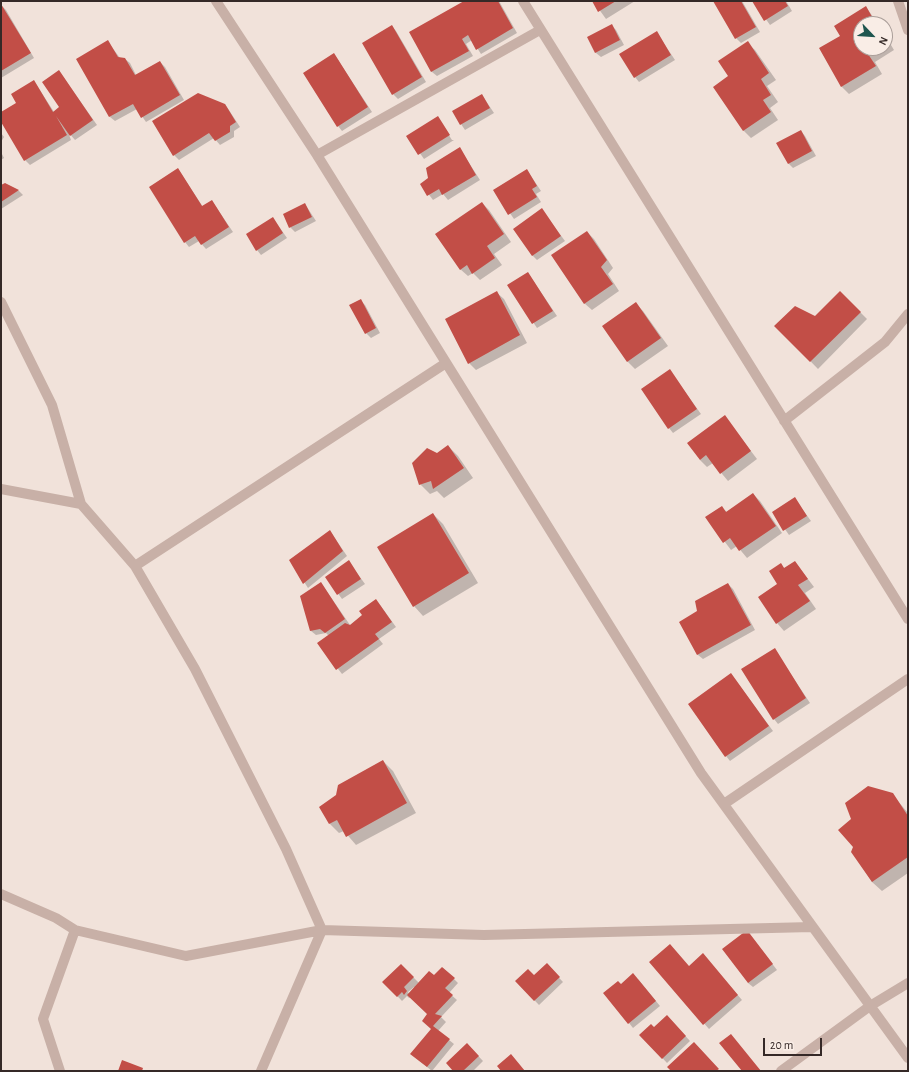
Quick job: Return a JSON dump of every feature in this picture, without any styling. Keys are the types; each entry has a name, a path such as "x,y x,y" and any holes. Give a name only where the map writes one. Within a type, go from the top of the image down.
{"street":[{"path":"216,1 317,156 701,773 908,1058"},
{"path":"523,1 908,620"},
{"path":"898,1 908,30"},
{"path":"317,156 540,30"},
{"path":"1,302 52,404 81,504 135,566 195,669 286,849 322,930 261,1071"},
{"path":"784,421 885,342 908,314"},
{"path":"135,566 446,363"},
{"path":"1,489 81,504"},
{"path":"724,804 908,679"},
{"path":"1,894 56,918 75,930 186,956 322,930 484,935 812,927"},
{"path":"60,1071 43,1019 75,930"},
{"path":"781,1071 870,1006 908,983"}],"building":[{"path":"464,1 498,1 513,28 476,50 468,35 462,39 469,51 431,72 409,32"},
{"path":"592,1 616,1 598,12"},
{"path":"713,1 741,1 756,27 735,39"},
{"path":"752,1 785,1 788,6 764,21"},
{"path":"1,4 31,53 1,71"},
{"path":"866,6 872,16 853,16 853,56 869,56 876,66 841,87 819,48 840,36 834,26"},
{"path":"612,24 620,40 595,53 587,37"},
{"path":"392,25 422,77 392,95 362,43"},
{"path":"657,31 671,55 634,78 619,54"},
{"path":"108,40 118,57 125,58 135,75 160,61 180,95 141,118 133,104 109,117 76,59"},
{"path":"748,41 769,73 761,79 771,95 763,100 771,112 743,131 713,87 728,76 718,61"},
{"path":"334,53 368,107 337,127 303,73"},
{"path":"59,70 93,120 70,136 56,116 67,135 24,161 1,122 1,112 16,103 11,94 34,80 53,112 59,107 42,82"},
{"path":"198,93 225,104 236,122 230,126 230,132 215,141 209,133 173,156 152,121"},
{"path":"482,94 490,108 460,125 452,111"},
{"path":"438,116 450,135 418,155 406,136"},
{"path":"801,130 812,151 788,164 776,143"},
{"path":"460,147 476,175 442,195 439,189 427,196 420,184 428,178 426,168"},
{"path":"178,168 202,206 212,200 229,227 201,245 195,236 184,243 149,187"},
{"path":"527,169 537,186 532,189 537,197 508,215 493,190"},
{"path":"5,183 19,190 1,202 1,185"},
{"path":"482,202 504,234 487,246 495,258 472,274 467,265 460,270 435,234"},
{"path":"305,203 312,217 289,228 283,214"},
{"path":"542,208 561,236 532,256 513,229"},
{"path":"273,217 283,233 256,251 246,234"},
{"path":"587,231 607,260 601,267 613,284 584,304 551,255"},
{"path":"528,272 553,311 532,324 507,285"},
{"path":"497,291 520,335 468,364 445,319"},
{"path":"840,291 861,312 810,362 774,326 795,306 815,316"},
{"path":"361,299 376,328 365,334 349,305"},
{"path":"636,302 661,338 627,362 602,326"},
{"path":"670,369 697,409 668,429 641,389"},
{"path":"725,415 751,451 720,474 706,455 700,460 687,443"},
{"path":"448,445 464,468 433,489 431,481 419,485 412,463 427,448 437,453"},
{"path":"753,493 776,526 739,551 730,538 723,543 705,517 722,506 726,512"},
{"path":"795,497 807,516 783,531 772,512"},
{"path":"433,513 469,573 413,607 377,547"},
{"path":"330,530 343,551 303,584 289,560"},
{"path":"349,560 361,579 337,595 325,577"},
{"path":"795,561 808,579 798,585 810,601 776,624 758,597 777,584 769,571 781,563 784,568"},
{"path":"321,582 345,619 325,633 320,629 310,631 300,596"},
{"path":"728,583 751,625 697,655 679,622 697,611 695,601"},
{"path":"376,599 392,622 375,634 379,639 336,670 317,643 345,623 350,625 362,615 359,611"},
{"path":"775,648 806,698 773,720 741,669"},
{"path":"731,673 769,726 725,757 688,704"},
{"path":"383,760 407,803 346,837 337,820 329,824 319,807 336,795 338,785"},
{"path":"868,786 893,793 908,816 908,857 872,882 851,852 853,847 838,830 851,819 845,803"},
{"path":"747,930 773,964 748,983 722,949"},
{"path":"670,944 689,966 703,953 738,995 703,1025 649,962"},
{"path":"547,963 560,977 534,1001 515,981 528,969 534,975"},
{"path":"401,964 414,977 404,987 407,991 404,995 402,992 397,997 382,982"},
{"path":"442,967 455,978 445,988 453,995 435,1014 442,1016 433,1026 450,1039 427,1067 410,1054 431,1029 422,1021 427,1014 407,995 429,971 434,975"},
{"path":"633,973 656,1001 628,1024 603,993 618,981 621,984"},
{"path":"667,1015 686,1036 662,1059 639,1035 651,1024 654,1027"},
{"path":"731,1034 761,1071 742,1071 719,1043"},
{"path":"694,1042 719,1069 716,1071 671,1071 667,1067"},
{"path":"467,1043 479,1056 463,1071 453,1071 446,1063"},
{"path":"511,1054 525,1071 501,1071 497,1066"},
{"path":"122,1060 143,1068 142,1071 118,1071"}]}
